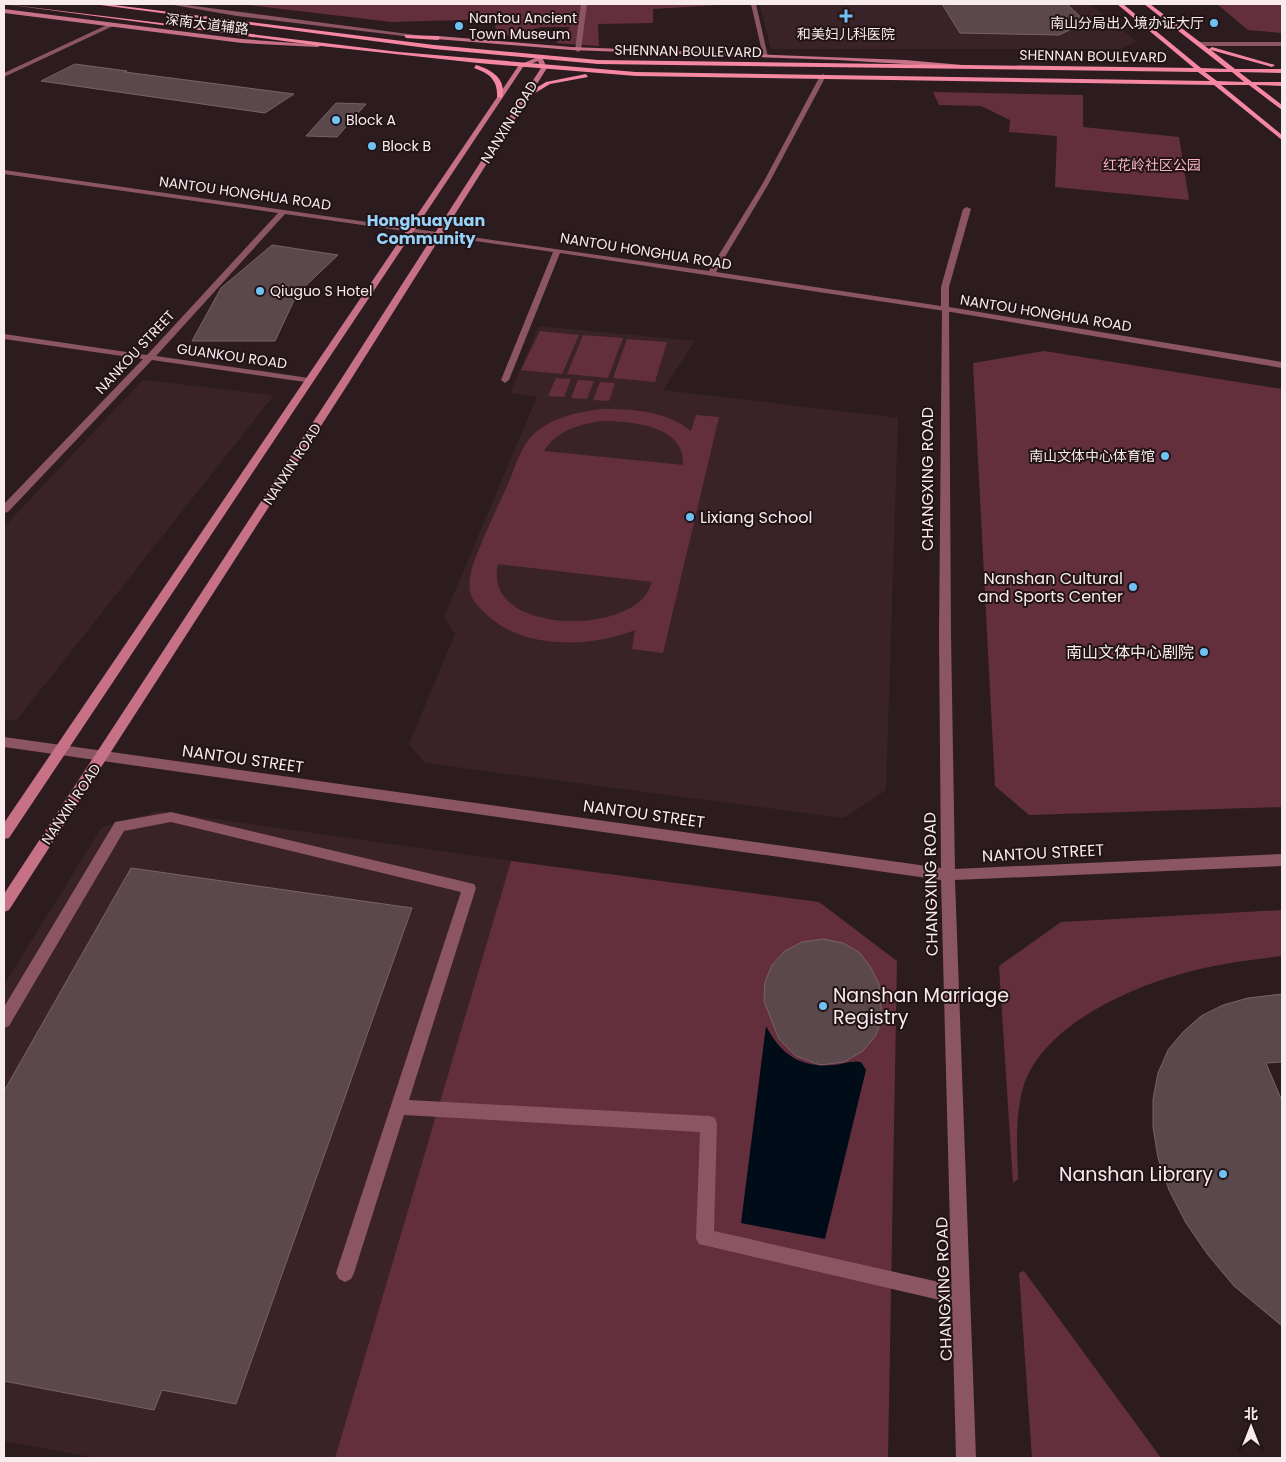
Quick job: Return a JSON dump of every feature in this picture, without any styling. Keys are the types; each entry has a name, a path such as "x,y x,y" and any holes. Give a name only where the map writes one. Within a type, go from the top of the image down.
{"main road":[{"name":"SHENNAN BOULEVARD","path":"6,4 430,58 636,74 1282,84"},
{"name":"SHENNAN BOULEVARD","path":"96,4 444,48 540,58 677,64 1282,71"},
{"path":"121,4 135,9"},
{"path":"1120,4 1282,138"},
{"path":"1147,4 1282,108"},
{"name":"SHENNAN BOULEVARD","path":"4,11 195,29"},
{"name":"深南大道辅路","path":"4,11 264,43 318,45"},
{"path":"289,29 438,38"},
{"name":"深南大道辅路","path":"438,38 578,50 856,57 976,67"},
{"path":"1200,44 1228,55 1282,66"},
{"path":"1131,69 1161,65 1171,60 1175,54 1172,46"},
{"path":"430,58 486,70 500,82 500,97"},
{"name":"NANXIN ROAD","path":"4,834 521,66 540,58 544,68 523,98 440,233 4,906"},
{"path":"523,98 542,86 558,81 598,75 636,74"}],"street":[{"name":"深南大道辅路","path":"170,4 438,38"},
{"path":"578,50 584,4"},
{"path":"753,4 766,56"},
{"path":"4,75 111,25"},
{"path":"1200,44 1282,44"},
{"path":"711,274 766,183 824,76"},
{"name":"NANTOU HONGHUA ROAD","path":"4,172 557,250 945,309 1282,366"},
{"name":"CHANGXING ROAD","path":"966,1458 948,875 945,635 945,287 967,209"},
{"name":"NANKOU STREET","path":"4,510 149,358 284,211"},
{"path":"505,380 557,250"},
{"name":"GUANKOU ROAD","path":"4,336 309,381"},
{"name":"NANTOU STREET","path":"4,742 948,875 1282,860"},
{"path":"4,1021 120,826 171,817 469,888 345,1273"},
{"path":"398,1107 710,1124 705,1238 961,1296"}],"shaded area":[{"path":"1090,4 1136,41 1120,49 771,49 760,5"},
{"name":"Lixiang School","path":"539,326 695,341 663,390 898,418 886,790 844,818 425,763 409,744 455,634 444,617 537,397 510,393"},
{"path":"143,380 274,395 16,721 4,719 4,527"},
{"path":"159,811 511,861 335,1458 97,1458 4,1441 4,985 102,827"},
{"path":"766,1026 778,1045 785,1052 802,1062 834,1065 861,1062 866,1070 825,1239 741,1223"}],"green space":[{"path":"240,4 736,4 653,9 653,23 598,24 599,46 556,43 570,27 541,27 533,29 532,37 496,35 495,19 392,22"},
{"path":"1217,4 1282,4 1282,33 1248,30"},
{"name":"红花岭社区公园","path":"933,92 1083,95 1083,127 1179,137 1189,200 1055,187 1057,136 1009,132 1010,120 981,106 939,105"},
{"path":"540,331 579,335 562,374 521,370"},
{"path":"583,335 623,338 608,378 567,374"},
{"path":"627,339 667,342 655,382 613,378"},
{"name":"Nanshan Cultural and Sports Center","path":"1044,351 1282,389 1282,807 1029,815 995,786 973,363"},
{"path":"556,378 571,379 564,397 548,396"},
{"path":"578,380 594,381 587,399 571,398"},
{"path":"600,382 615,383 609,401 593,400"},
{"path":"615,409 649,412 671,419 691,431 696,415 719,417 663,653 632,649 635,630 598,640 578,642 557,642 518,634 500,625 485,613 474,601 470,592 470,580 474,562 525,445 533,435 548,424 565,416 593,410","holes":["603,421 628,422 655,428 667,434 676,442 682,452 683,465 544,451 562,433 578,426","498,564 652,582 645,596 629,609 606,617 580,621 554,620 529,614 510,602 498,586"]},
{"path":"511,861 819,902 897,961 888,1458 335,1458"},
{"path":"1282,910 1282,956 1206,968 1159,981 1111,1001 1088,1014 1047,1047 1032,1066 1020,1099 1017,1145 1018,1179 1013,1183 999,966 1061,922"},
{"path":"1024,1271 1161,1458 1032,1458 1019,1273"}],"building":[{"path":"942,4 1067,4 1086,22 1059,35 960,33"},
{"path":"75,64 294,94 265,113 41,81"},
{"name":"Block A","path":"336,103 366,104 337,137 306,136"},
{"name":"Qiuguo S Hotel","path":"272,245 338,255 297,294 275,341 192,341 221,288"},
{"path":"131,868 412,908 236,1404 162,1390 154,1410 4,1381 4,1091"},
{"name":"Nanshan Marriage Registry","path":"823,939 843,943 859,952 871,968 879,984 882,1018 876,1035 863,1051 844,1062 820,1065 796,1056 779,1039 764,1001 765,982 772,965 785,951 802,942"},
{"name":"Nanshan Library","path":"1282,994 1282,1062 1266,1063 1282,1101 1282,1326 1234,1286 1208,1255 1186,1223 1169,1190 1158,1158 1153,1127 1153,1099 1158,1073 1168,1050 1183,1032 1201,1016 1223,1005 1248,998"}],"place":[{"name":"和美妇儿科医院","path":"846,16"},
{"name":"南山分局出入境办证大厅","path":"1214,23"},
{"name":"Nantou Ancient Town Museum","path":"459,26"},
{"name":"Block A","path":"336,120"},
{"name":"Block B","path":"372,146"},
{"name":"Qiuguo S Hotel","path":"260,291"},
{"name":"南山文体中心体育馆","path":"1165,456"},
{"name":"Lixiang School","path":"690,517"},
{"name":"Nanshan Cultural and Sports Center","path":"1133,587"},
{"name":"南山文体中心剧院","path":"1204,652"},
{"name":"Nanshan Marriage Registry","path":"823,1006"},
{"name":"Nanshan Library","path":"1223,1174"}],"district":[{"name":"Honghuayuan Community","path":"426,229"}]}
